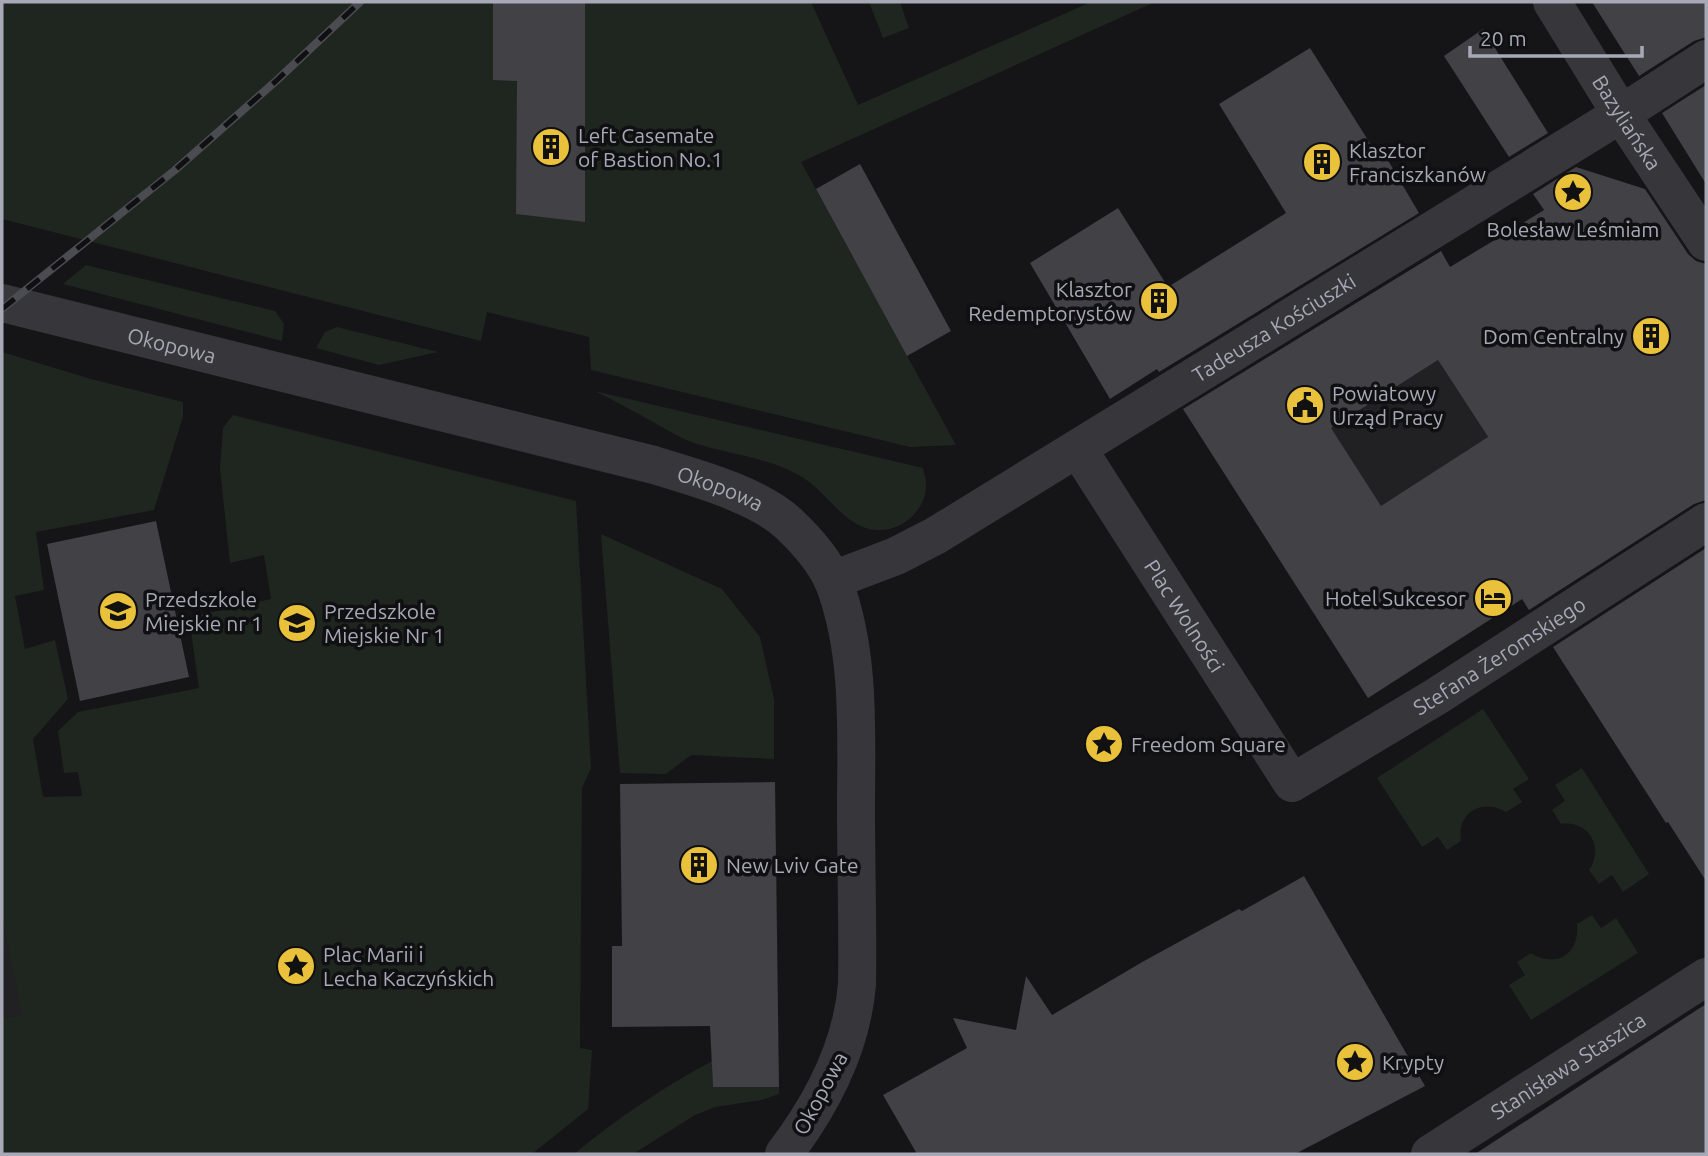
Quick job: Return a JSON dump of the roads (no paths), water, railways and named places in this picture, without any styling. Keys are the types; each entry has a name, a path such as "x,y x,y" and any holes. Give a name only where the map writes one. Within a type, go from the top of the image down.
{"street":[{"name":"Bazyliańska","path":"1552,2 1621,114 1706,242"},
{"name":"Tadeusza Kościuszki","path":"833,580 896,556 936,536 1706,59"},
{"name":"Okopowa","path":"2,303 643,462 691,477 759,504 787,522 806,542 833,580 847,633 854,684 857,984 855,1009 842,1055 826,1088 784,1154"},
{"name":"Plac Wolności","path":"1078,449 1292,783"},
{"name":"Stefana Żeromskiego","path":"1292,783 1437,696 1706,522"},
{"name":"Stanisława Staszica","path":"1430,1154 1706,977"}],"railway":[{"path":"2,309 175,170 360,2"}],"place":[{"name":"Left Casemate of Bastion No.1","path":"551,147"},
{"name":"Klasztor Franciszkanów","path":"1322,162"},
{"name":"Bolesław Leśmiam","path":"1573,192"},
{"name":"Klasztor Redemptorystów","path":"1159,301"},
{"name":"Dom Centralny","path":"1651,336"},
{"name":"Powiatowy Urząd Pracy","path":"1305,405"},
{"name":"Hotel Sukcesor","path":"1493,598"},
{"name":"Przedszkole Miejskie nr 1","path":"118,611"},
{"name":"Przedszkole Miejskie Nr 1","path":"297,623"},
{"name":"Freedom Square","path":"1104,744"},
{"name":"New Lviv Gate","path":"699,865"},
{"name":"Plac Marii i Lecha Kaczyńskich","path":"296,966"},
{"name":"Krypty","path":"1355,1062"}]}
